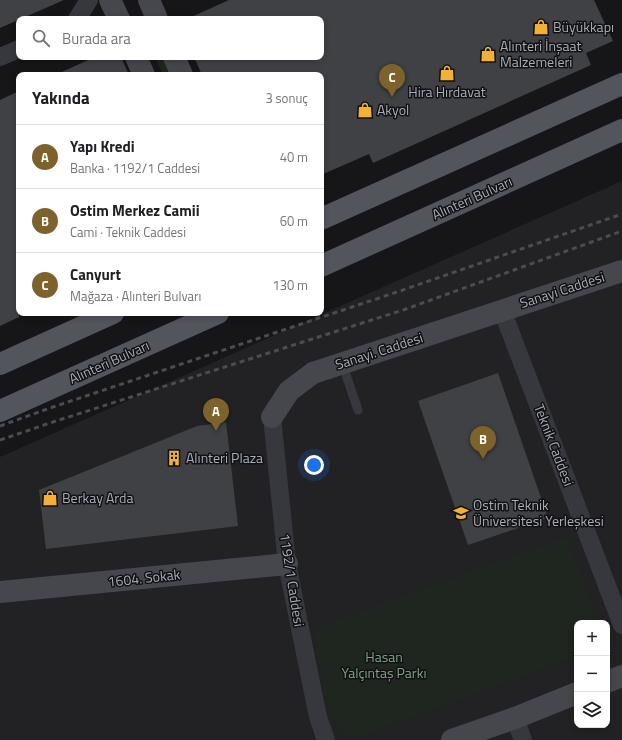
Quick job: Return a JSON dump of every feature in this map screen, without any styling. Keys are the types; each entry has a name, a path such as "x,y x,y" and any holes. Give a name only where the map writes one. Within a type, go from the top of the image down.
{"main road":[{"path":"324,218 622,84"},
{"name":"Alınteri Bulvarı","path":"324,265 622,130"},
{"path":"0,364 106,316"},
{"name":"Alınteri Bulvarı","path":"0,410 211,316"}],"street":[{"path":"79,16 89,0"},
{"path":"110,0 118,16"},
{"path":"0,57 16,50"},
{"path":"137,60 143,72"},
{"path":"175,60 181,72"},
{"name":"Sanayi Caddesi","path":"502,310 622,271"},
{"name":"Sanayi. Caddesi","path":"272,417 289,391 313,373 502,310"},
{"name":"Teknik Caddesi","path":"502,310 622,625"},
{"name":"1192/1 Caddesi","path":"272,417 287,564 318,717 326,740"},
{"name":"1604. Sokak","path":"0,592 287,564"},
{"path":"610,681 622,676"},
{"path":"452,740 574,695"},
{"path":"515,718 523,740"}],"lane":[{"path":"342,364 358,410"}],"shaded area":[{"path":"622,181 622,740 0,740 0,457 318,316 324,316 324,313"}],"green space":[{"path":"156,60 167,60 173,72 162,72"},
{"name":"Hasan Yalçıntaş Parkı","path":"567,536 597,620 574,620 574,657 354,739 347,739 339,730 332,718 323,687 314,628"}],"building":[{"path":"0,0 64,0 27,16 16,16 16,21 0,28"},
{"path":"229,0 594,0 613,41 586,53 591,65 373,163 369,154 324,174 324,72 201,72 195,60 324,60 324,16 194,16"},
{"path":"88,60 122,60 128,72 62,72"},
{"path":"16,92 16,316 19,317 0,326 0,100"},
{"path":"498,373 548,518 468,545 418,401"},
{"name":"Alınteri Plaza","path":"226,422 238,526 46,549 39,490 197,426"}],"railway":[{"path":"0,426 400,291 622,214"},
{"path":"0,440 406,309 622,231"}],"place":[{"name":"Büyükkapı","path":"541,27"},
{"name":"Alınteri İnşaat Malzemeleri","path":"488,54"},
{"name":"Hira Hırdavat","path":"447,73"},
{"name":"Canyurt","path":"392,97"},
{"name":"Akyol","path":"365,110"},
{"name":"Yapı Kredi","path":"216,431"},
{"name":"Alınteri Plaza","path":"174,458"},
{"name":"Ostim Merkez Camii","path":"483,459"},
{"name":"Berkay Arda","path":"50,498"},
{"name":"Ostim Teknik Üniversitesi Yerleşkesi","path":"461,513"}]}
